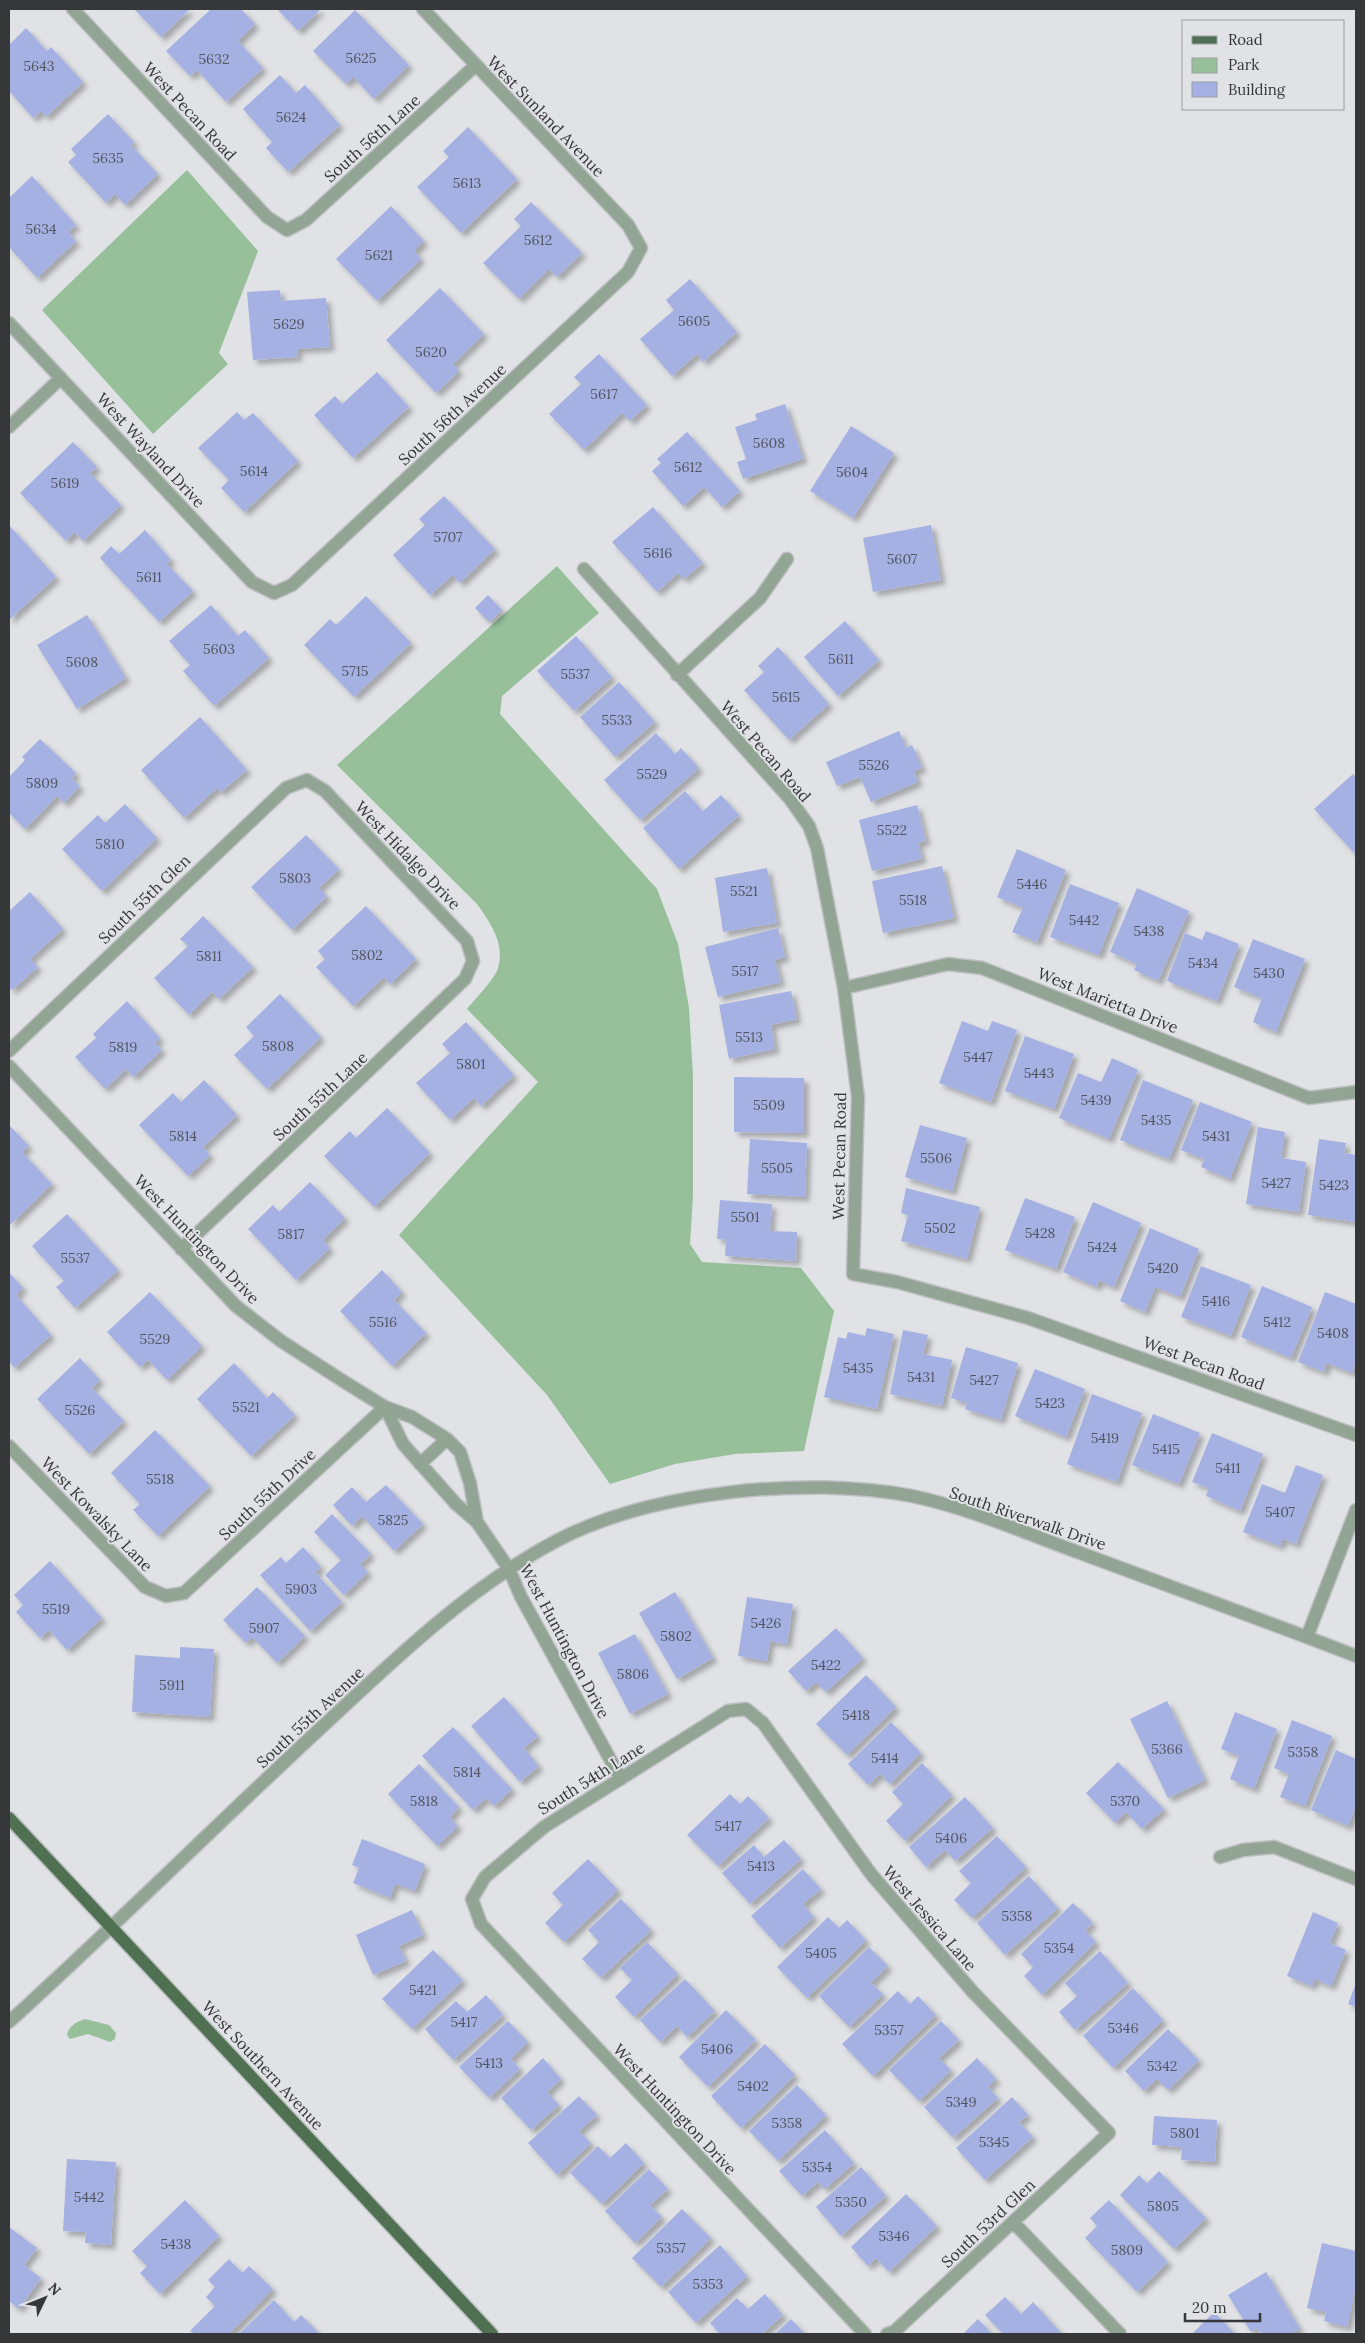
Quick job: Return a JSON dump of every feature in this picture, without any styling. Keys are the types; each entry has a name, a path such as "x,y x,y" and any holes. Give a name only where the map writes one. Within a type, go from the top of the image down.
{"main road":[{"name":"West Southern Avenue","path":"9,1818 492,2334"}],"street":[{"name":"West Pecan Road","path":"74,9 267,217 286,230"},
{"name":"West Sunland Avenue","path":"424,9 628,225 641,248"},
{"name":"South 56th Lane","path":"286,230 306,220 476,65"},
{"name":"South 56th Avenue","path":"274,593 292,584 628,272 641,248"},
{"name":"West Wayland Drive","path":"9,323 252,582 274,593"},
{"path":"9,427 61,378"},
{"path":"677,676 760,598 787,558"},
{"name":"West Pecan Road","path":"584,570 677,676 790,799 809,826 817,848 844,988 858,1097 852,1274 897,1282 1028,1318 1356,1435"},
{"name":"West Hidalgo Drive","path":"307,780 325,791 467,941 473,961"},
{"name":"South 55th Glen","path":"9,1052 187,880 286,788 307,780"},
{"name":"South 55th Lane","path":"181,1249 465,979 473,961"},
{"name":"West Marietta Drive","path":"844,988 948,964 982,968 1309,1098 1356,1092"},
{"name":"West Huntington Drive","path":"9,1066 236,1306 281,1341 385,1406 412,1417 447,1439 460,1452 470,1483 477,1522"},
{"name":"West Huntington Drive","path":"385,1406 403,1444 456,1504 477,1522 508,1569 521,1597 621,1779"},
{"name":"South 55th Drive","path":"166,1596 184,1593 195,1584 385,1406"},
{"path":"420,1464 447,1439"},
{"name":"West Kowalsky Lane","path":"9,1446 145,1587 166,1596"},
{"name":"South Riverwalk Drive","path":"675,1500 757,1491 819,1488 856,1488 915,1497 979,1516 1356,1656"},
{"name":"South 55th Avenue","path":"9,2022 272,1773 421,1637 466,1600 508,1569 560,1539 612,1518 675,1500"},
{"path":"1307,1637 1356,1510"},
{"name":"South 54th Lane","path":"472,1899 484,1877 544,1827 728,1711 746,1709"},
{"name":"West Jessica Lane","path":"746,1709 764,1723 871,1874 972,1991 1109,2133"},
{"path":"1220,1857 1242,1850 1274,1847 1356,1879"},
{"name":"West Huntington Drive","path":"472,1899 481,1924 865,2334"},
{"name":"South 53rd Glen","path":"887,2334 895,2331 1109,2133"},
{"path":"1013,2222 1120,2334"}],"green space":[{"path":"187,170 258,251 219,353 228,364 153,434 42,310"},
{"path":"557,566 599,613 502,696 500,714 657,889 678,944 689,1008 693,1076 693,1196 690,1244 702,1262 801,1268 834,1311 804,1451 735,1454 675,1464 610,1484 547,1395 399,1235 538,1082 467,1009 496,973 500,959 498,942 487,919 477,904 337,765"},
{"path":"85,2019 109,2025 116,2033 115,2039 110,2042 88,2034 70,2039 67,2035 71,2026"}],"building":[{"path":"134,9 190,9 161,37"},
{"path":"211,9 241,9 255,24 238,41 263,68 226,102 197,70 190,76 166,51"},
{"path":"277,9 321,9 298,31"},
{"path":"355,10 409,65 374,99 353,77 346,84 313,51"},
{"path":"26,28 47,51 51,47 83,82 46,117 41,111 33,118 9,91 9,45"},
{"path":"280,75 296,93 305,85 340,125 288,172 266,148 272,142 243,109"},
{"path":"108,114 134,142 131,145 158,174 125,205 115,194 106,203 68,162 76,155 71,149"},
{"path":"468,127 517,179 461,233 417,187 449,157 443,151"},
{"path":"32,176 76,225 68,232 76,241 37,278 9,247 9,198"},
{"path":"531,202 582,253 557,277 549,269 519,299 483,263 521,226 514,219"},
{"path":"391,206 424,241 414,251 421,259 377,301 336,259"},
{"path":"690,279 737,332 703,362 697,354 672,376 640,339 674,310 666,300"},
{"path":"440,288 484,334 453,364 459,371 436,393 386,340"},
{"path":"280,290 281,301 326,298 330,347 297,349 298,357 253,360 247,292"},
{"path":"599,354 647,405 630,421 622,413 584,450 549,414 581,384 574,377"},
{"path":"377,372 409,407 353,458 314,415 335,396 342,404"},
{"path":"785,404 803,459 743,479 737,462 746,459 735,427 757,420 755,414"},
{"path":"237,412 244,420 253,413 298,461 244,512 221,488 229,480 198,448"},
{"path":"851,426 894,453 853,518 810,491"},
{"path":"687,432 740,491 722,507 704,487 683,506 652,471 661,463 657,459"},
{"path":"73,442 97,467 90,473 121,505 83,541 75,532 66,541 20,493"},
{"path":"444,496 495,549 460,583 453,575 430,595 393,555 425,525 419,519"},
{"path":"653,507 703,563 684,579 678,573 657,592 612,542"},
{"path":"9,525 56,577 9,620"},
{"path":"931,525 941,580 873,592 863,538"},
{"path":"145,530 171,560 167,564 193,591 159,622 100,558 111,546 119,554"},
{"path":"488,595 502,610 489,622 475,608"},
{"path":"366,596 411,643 354,697 304,645 330,619 336,625"},
{"path":"211,605 238,636 245,630 269,658 214,706 183,671 190,665 169,641"},
{"path":"87,615 126,678 77,709 37,645"},
{"path":"845,621 879,660 838,696 804,657"},
{"path":"576,636 612,677 574,711 537,671"},
{"path":"778,647 829,704 789,740 744,690 764,672 758,666"},
{"path":"619,682 655,722 615,757 580,717"},
{"path":"200,717 247,770 221,792 217,788 184,818 141,770"},
{"path":"899,731 906,748 912,745 922,768 914,771 918,782 871,802 860,777 837,786 826,762"},
{"path":"656,733 675,754 681,748 699,768 640,820 604,780"},
{"path":"40,739 76,773 72,779 80,786 64,803 57,796 25,829 9,813 9,777 25,760 22,757"},
{"path":"1353,774 1356,778 1356,855 1314,809"},
{"path":"685,791 703,811 721,795 739,815 679,869 643,828"},
{"path":"125,804 157,838 102,891 62,849 98,815 105,823"},
{"path":"917,805 926,841 918,843 922,859 872,871 859,820"},
{"path":"306,835 339,869 319,888 327,896 292,930 251,887"},
{"path":"1017,849 1066,870 1037,942 1012,932 1023,908 997,897"},
{"path":"942,866 954,918 883,933 872,881"},
{"path":"767,868 777,923 723,932 715,878"},
{"path":"1070,884 1119,903 1099,955 1050,937"},
{"path":"1137,888 1189,911 1158,981 1134,970 1137,964 1110,952"},
{"path":"30,892 63,929 30,959 38,967 12,990 9,987 9,911"},
{"path":"366,906 416,959 390,984 384,977 353,1006 316,967 325,959 318,951"},
{"path":"203,916 253,967 219,999 212,992 189,1015 154,978 188,946 180,939"},
{"path":"778,928 785,957 775,960 781,982 718,997 705,947"},
{"path":"1206,931 1239,944 1217,1001 1167,981 1185,933 1202,940"},
{"path":"1253,939 1305,959 1276,1032 1253,1022 1262,998 1234,987"},
{"path":"791,991 797,1019 771,1025 775,1049 729,1059 719,1005"},
{"path":"280,994 321,1037 267,1089 234,1055 254,1036 246,1027"},
{"path":"127,1001 160,1038 155,1043 162,1050 133,1077 126,1069 105,1089 75,1057 96,1038 93,1034"},
{"path":"962,1021 988,1031 992,1021 1017,1030 991,1102 939,1083"},
{"path":"466,1022 514,1075 481,1106 474,1098 450,1120 416,1083 450,1053 442,1044"},
{"path":"1025,1036 1074,1054 1054,1109 1005,1091"},
{"path":"1112,1058 1138,1070 1109,1139 1059,1118 1078,1073 1101,1082"},
{"path":"734,1077 804,1078 804,1133 734,1132"},
{"path":"204,1080 237,1115 203,1147 210,1155 188,1176 139,1125 173,1093 181,1102"},
{"path":"1143,1080 1193,1100 1169,1159 1120,1140"},
{"path":"1200,1102 1252,1122 1230,1179 1201,1167 1204,1159 1181,1150"},
{"path":"387,1108 430,1153 374,1207 324,1156 350,1131 356,1138"},
{"path":"9,1125 29,1146 22,1152 52,1184 10,1225"},
{"path":"920,1125 967,1138 952,1191 905,1177"},
{"path":"1258,1127 1285,1132 1281,1158 1306,1162 1299,1212 1246,1204"},
{"path":"750,1139 807,1143 805,1197 747,1194"},
{"path":"1319,1139 1346,1143 1344,1153 1356,1155 1356,1222 1308,1215"},
{"path":"310,1182 345,1218 323,1240 330,1248 296,1280 248,1229 273,1205 279,1212"},
{"path":"906,1188 980,1207 967,1259 901,1241 908,1215 901,1213"},
{"path":"1025,1198 1075,1217 1056,1269 1005,1250"},
{"path":"720,1200 772,1204 770,1231 797,1232 796,1261 725,1256 726,1240 717,1239"},
{"path":"1093,1202 1141,1223 1114,1287 1099,1280 1097,1287 1063,1272"},
{"path":"67,1214 118,1270 75,1308 56,1287 64,1281 32,1246"},
{"path":"1150,1228 1199,1249 1180,1297 1155,1287 1145,1312 1120,1301"},
{"path":"1201,1266 1251,1285 1231,1336 1181,1317"},
{"path":"382,1270 402,1292 394,1300 426,1333 392,1366 340,1311"},
{"path":"9,1272 23,1288 16,1295 51,1335 14,1368 9,1361"},
{"path":"1262,1286 1312,1307 1291,1358 1241,1337"},
{"path":"150,1292 202,1346 167,1380 148,1360 140,1367 107,1332"},
{"path":"1325,1292 1356,1304 1356,1363 1352,1373 1327,1363 1324,1372 1298,1362"},
{"path":"867,1328 894,1334 877,1409 824,1397 838,1337 846,1339 848,1332 865,1336"},
{"path":"903,1330 928,1335 923,1354 952,1360 942,1406 890,1394"},
{"path":"966,1347 1018,1363 1001,1420 965,1409 967,1403 951,1398"},
{"path":"80,1358 100,1380 92,1388 124,1421 89,1454 37,1399"},
{"path":"234,1363 267,1398 273,1392 295,1415 251,1456 197,1399"},
{"path":"1035,1369 1085,1389 1066,1437 1015,1416"},
{"path":"1092,1394 1142,1413 1117,1482 1067,1464"},
{"path":"1153,1414 1200,1433 1179,1484 1132,1465"},
{"path":"155,1430 210,1486 158,1536 133,1510 140,1504 111,1473"},
{"path":"1212,1433 1263,1454 1240,1511 1206,1496 1209,1488 1192,1482"},
{"path":"1296,1465 1323,1475 1296,1544 1283,1539 1280,1546 1243,1532 1262,1484 1285,1493"},
{"path":"386,1485 423,1524 394,1551 362,1516 352,1526 333,1505 352,1487 366,1502"},
{"path":"332,1514 371,1554 360,1564 368,1572 344,1595 325,1575 341,1560 314,1532"},
{"path":"303,1547 321,1567 315,1572 342,1602 310,1631 260,1575 281,1557 286,1563"},
{"path":"50,1561 102,1618 67,1650 49,1630 40,1638 16,1612 23,1605 14,1595"},
{"path":"257,1587 305,1636 277,1663 252,1637 246,1643 223,1620"},
{"path":"675,1592 713,1658 677,1679 639,1613"},
{"path":"747,1597 793,1604 787,1644 770,1641 767,1661 738,1656"},
{"path":"836,1628 863,1658 826,1692 816,1682 806,1691 788,1671"},
{"path":"635,1634 668,1694 630,1714 598,1653"},
{"path":"180,1647 214,1649 210,1717 132,1712 135,1655 180,1658"},
{"path":"866,1675 896,1707 847,1755 816,1724"},
{"path":"504,1697 538,1736 524,1748 539,1766 520,1782 471,1726"},
{"path":"1167,1701 1205,1780 1168,1798 1130,1719"},
{"path":"1235,1712 1277,1729 1254,1789 1230,1779 1239,1756 1221,1749"},
{"path":"1292,1720 1332,1736 1305,1806 1280,1797 1289,1774 1274,1768"},
{"path":"891,1722 921,1753 890,1784 880,1774 868,1785 848,1764"},
{"path":"453,1727 512,1789 494,1806 486,1798 473,1810 422,1756"},
{"path":"1336,1750 1356,1759 1356,1806 1348,1826 1311,1810"},
{"path":"1118,1762 1164,1809 1142,1829 1126,1812 1115,1823 1086,1793"},
{"path":"922,1763 952,1795 905,1841 886,1821 903,1804 892,1792"},
{"path":"419,1764 459,1807 450,1817 458,1826 437,1846 388,1794"},
{"path":"730,1794 740,1804 748,1796 769,1818 718,1866 687,1835"},
{"path":"965,1797 993,1828 955,1861 945,1850 926,1867 909,1847"},
{"path":"997,1836 1026,1867 972,1918 954,1900 971,1883 959,1871"},
{"path":"362,1839 425,1864 415,1891 395,1884 390,1898 353,1883 359,1868 352,1865"},
{"path":"784,1840 801,1859 750,1904 722,1873 754,1845 764,1857"},
{"path":"588,1859 618,1890 564,1942 545,1923 563,1905 552,1893"},
{"path":"803,1869 821,1889 803,1904 814,1917 780,1948 751,1916"},
{"path":"1029,1876 1058,1908 1005,1955 977,1923"},
{"path":"621,1899 651,1930 601,1978 582,1959 599,1942 588,1930"},
{"path":"1073,1903 1093,1923 1085,1930 1096,1942 1042,1995 1024,1976 1033,1967 1021,1954"},
{"path":"412,1910 423,1935 399,1946 406,1961 373,1975 356,1935"},
{"path":"1313,1912 1338,1923 1330,1943 1346,1950 1331,1986 1315,1979 1312,1986 1287,1976"},
{"path":"828,1917 839,1928 847,1920 866,1940 807,1998 777,1967"},
{"path":"647,1942 678,1974 634,2017 615,1997 632,1980 620,1968"},
{"path":"869,1947 888,1966 871,1983 883,1994 849,2027 819,1996"},
{"path":"433,1950 463,1980 412,2029 382,1999"},
{"path":"1100,1951 1128,1983 1075,2030 1059,2012 1077,1996 1065,1983"},
{"path":"685,1979 715,2011 687,2037 677,2026 660,2042 640,2020"},
{"path":"1356,1983 1356,2007 1348,2004"},
{"path":"1133,1988 1163,2020 1113,2068 1083,2036"},
{"path":"898,1991 910,2004 918,1996 936,2015 873,2076 842,2044"},
{"path":"486,1995 503,2015 453,2060 425,2029 456,2001 467,2012"},
{"path":"726,2010 756,2040 708,2087 679,2057"},
{"path":"508,2021 528,2042 511,2059 520,2069 489,2098 459,2067"},
{"path":"941,2021 959,2040 939,2058 951,2070 919,2101 889,2070"},
{"path":"1168,2029 1199,2060 1168,2090 1157,2079 1144,2091 1125,2071"},
{"path":"765,2044 795,2075 741,2128 711,2096"},
{"path":"543,2058 561,2079 547,2092 559,2105 531,2130 501,2098"},
{"path":"977,2058 996,2079 988,2087 998,2098 953,2138 924,2107"},
{"path":"797,2085 826,2115 778,2161 749,2131"},
{"path":"579,2096 597,2115 579,2131 591,2143 557,2175 528,2143"},
{"path":"1012,2097 1028,2115 1019,2122 1033,2137 985,2180 956,2148"},
{"path":"1154,2116 1217,2120 1215,2162 1181,2160 1182,2147 1152,2145"},
{"path":"825,2130 854,2163 825,2189 818,2182 802,2196 779,2171"},
{"path":"626,2143 644,2163 602,2204 570,2173 598,2146 610,2158"},
{"path":"67,2159 116,2162 111,2245 85,2243 86,2232 63,2231"},
{"path":"861,2167 886,2196 841,2236 816,2207"},
{"path":"649,2169 668,2189 650,2205 662,2217 635,2243 605,2211"},
{"path":"1159,2171 1206,2218 1174,2249 1120,2195 1139,2175 1147,2183"},
{"path":"906,2194 937,2226 889,2272 876,2258 868,2266 851,2247"},
{"path":"185,2200 219,2236 160,2294 140,2273 147,2266 132,2251"},
{"path":"1109,2200 1168,2262 1137,2292 1085,2238 1097,2226 1090,2218"},
{"path":"682,2209 711,2238 661,2287 632,2258"},
{"path":"9,2227 37,2248 24,2265 41,2278 19,2309 9,2301"},
{"path":"1322,2243 1356,2251 1356,2287 1347,2327 1324,2321 1326,2312 1307,2308"},
{"path":"720,2245 747,2276 696,2323 668,2292"},
{"path":"229,2259 242,2273 249,2266 273,2289 229,2334 194,2334 190,2331 215,2306 206,2297 215,2287 208,2280"},
{"path":"1266,2272 1300,2329 1290,2334 1261,2334 1257,2328 1251,2332 1228,2295"},
{"path":"765,2294 783,2315 762,2334 720,2334 710,2323 737,2298 748,2309"},
{"path":"1005,2297 1021,2314 1033,2302 1062,2334 1003,2334 985,2315"},
{"path":"274,2300 294,2322 301,2315 320,2334 239,2334"},
{"path":"1214,2312 1235,2334 1192,2334"},
{"path":"791,2319 805,2334 775,2334"},
{"path":"978,2319 992,2334 963,2334"}]}
